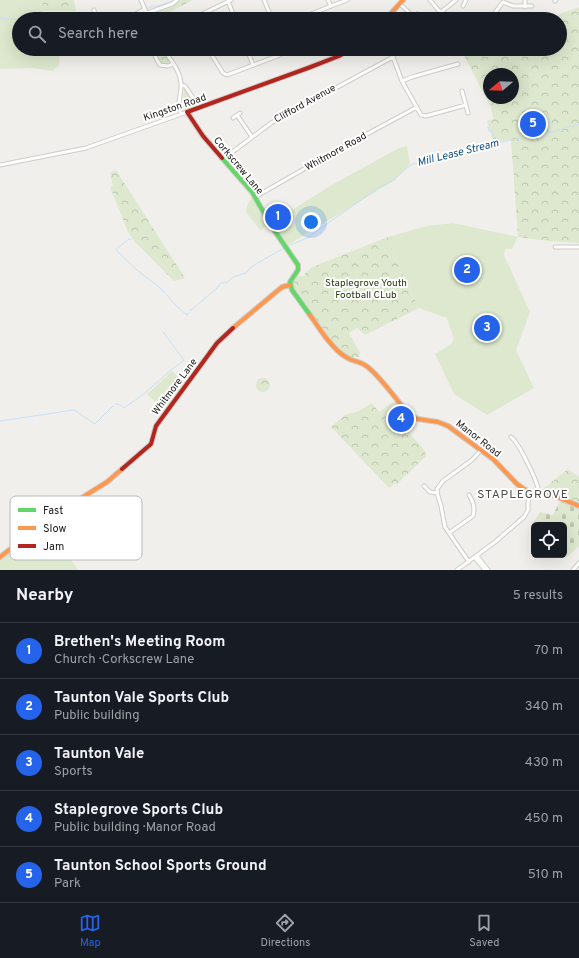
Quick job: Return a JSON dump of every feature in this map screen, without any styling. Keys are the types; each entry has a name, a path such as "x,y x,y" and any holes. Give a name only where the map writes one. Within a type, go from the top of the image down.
{"street":[{"path":"141,0 146,12"},
{"path":"150,12 172,4 177,0"},
{"path":"264,0 269,12"},
{"path":"328,0 331,6"},
{"path":"316,12 347,0"},
{"path":"431,0 441,12 456,0"},
{"path":"463,6 466,0"},
{"path":"525,0 525,7"},
{"path":"206,12 229,1 233,12"},
{"path":"392,12 401,1 410,12"},
{"path":"495,12 502,1 513,6 532,6"},
{"path":"140,12 145,9"},
{"path":"155,56 160,65 168,66 173,64"},
{"path":"168,56 179,76 181,85 178,103 181,114"},
{"path":"212,56 224,74 277,56"},
{"path":"250,56 254,65"},
{"name":"Kingston Road","path":"0,165 86,148 338,56"},
{"path":"393,57 402,82 422,116 466,105"},
{"name":"Clifford Avenue","path":"223,159 271,123 286,114 393,57"},
{"path":"402,82 412,77 458,64"},
{"path":"181,85 185,86 197,104"},
{"path":"462,92 468,113"},
{"name":"Whitmore Road","path":"255,197 417,107"},
{"name":"Corkscrew Lane","path":"187,112 194,125 255,197 272,228 296,262 298,268 297,273 291,279 290,285"},
{"path":"237,115 252,137"},
{"path":"555,247 579,247"},
{"name":"Manor Road","path":"290,285 322,332 342,355 346,358 362,362 371,369 410,416 444,424 493,459 520,487 531,492"},
{"name":"Whitmore Lane","path":"86,496 107,482 150,444 156,426 218,341 234,326 282,288 290,285"},
{"path":"511,437 517,442 537,482 539,492"},
{"path":"469,562 444,524 437,492 440,483 472,460 481,450"},
{"path":"424,486 430,492 437,492"},
{"path":"457,570 495,542 524,517 528,510 528,502 531,492 539,492 565,499 579,506"},
{"path":"449,533 470,520 473,515 474,512 469,495"},
{"path":"471,499 475,497"},
{"path":"473,515 477,516"},
{"name":"Whitmore Lane","path":"0,557 10,549"},
{"path":"476,557 486,570"},
{"path":"573,570 579,563"}],"green space":[{"path":"0,0 42,0 43,12 12,12 12,56 60,56 59,65 53,71 32,68 0,69"},
{"path":"42,0 74,0 76,11 43,11"},
{"path":"178,0 193,0 170,12 153,12 168,6"},
{"path":"579,7 579,243 518,237 511,139 494,143 487,121 493,119 492,110 489,104 519,104 519,68 483,68 483,92 465,56 567,56 567,12 566,12"},
{"path":"157,56 166,56 170,63 161,63"},
{"path":"184,89 186,89 196,107 187,110 182,108"},
{"path":"407,146 410,164 395,180 288,245 271,223 330,186 399,148"},
{"path":"116,170 185,278 174,281 135,242 128,232 110,187 113,186 110,173"},
{"path":"252,197 270,228 264,227 261,231 246,212 247,206"},
{"path":"453,223 518,237 512,249 505,249 504,255 530,312 516,350 534,388 487,415 454,394 435,354 451,344 454,339 447,318 419,308 397,263 388,237 427,226"},
{"name":"Staplegrove Youth Football CLub","path":"388,237 397,263 419,308 365,335 357,328 349,333 360,353 359,357 348,357 344,355 334,344 295,292 291,283 297,276 304,276 312,267"},
{"path":"172,371 185,383 165,411 147,394"},
{"path":"263,378 268,380 270,385 268,390 263,392 258,390 256,385 258,380"},
{"path":"394,401 408,421 407,426 412,436 425,451 426,456 397,484 394,483 389,488 331,427 345,415 359,411 372,403 379,412"},
{"path":"568,469 579,477 579,503 543,489"},
{"path":"561,499 579,509 579,546 567,557 567,522 534,522 540,512 553,515"},
{"path":"10,551 10,560 71,560 78,570 0,570 0,559"}],"waterway":[{"path":"149,8 173,1"},
{"path":"0,18 12,19"},
{"name":"Mill Lease Stream","path":"288,246 307,238 378,188 393,180 412,164 422,163 510,140 553,132 579,124"},
{"path":"488,127 496,143"},
{"path":"131,239 116,249 117,251 138,271 165,293"},
{"name":"Mill Lease Stream","path":"190,311 221,283 228,282 233,277 246,273 251,267 282,249"},
{"path":"167,295 175,305 187,315 188,313"},
{"name":"Mill Lease Stream","path":"115,404 119,404 124,408 144,394 184,360 163,332"},
{"name":"Mill Lease Stream","path":"0,421 74,410 95,424 113,406"}],"traffic: fast":[{"path":"222,158 252,192 272,227 298,265 298,270 290,282 292,290 310,315"}],"traffic: slow":[{"path":"392,12 403,0"},
{"path":"233,328 282,287 290,285"},
{"path":"310,315 326,338 336,349 349,359 367,366 386,385 410,416 418,419 438,422 448,426 493,459 517,484 524,489 531,492 550,494 579,506"},
{"path":"85,496 107,482 122,469"},
{"path":"0,557 10,549"}],"traffic: jam":[{"path":"222,158 203,136 187,112 339,56"},
{"path":"122,469 151,444 156,426 217,343 233,328"}],"place":[{"name":"Taunton School Sports Ground","path":"533,124"},
{"name":"Brethen's Meeting Room","path":"278,217"},
{"name":"Taunton Vale Sports Club","path":"467,270"},
{"name":"Taunton Vale","path":"487,328"},
{"name":"Staplegrove Sports Club","path":"401,419"}],"district":[{"name":"STAPLEGROVE","path":"523,495"}]}
